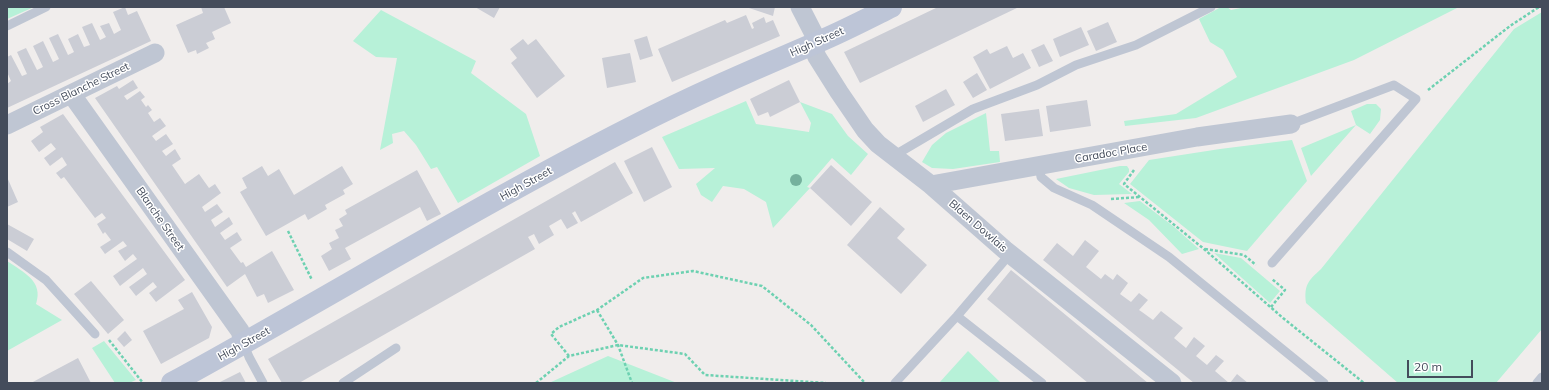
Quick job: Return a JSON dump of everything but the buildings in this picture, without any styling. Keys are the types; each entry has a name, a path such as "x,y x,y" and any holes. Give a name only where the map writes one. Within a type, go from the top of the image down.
{"street":[{"name":"Blaen Dowlais","path":"800,7 815,43 817,57 865,130 878,144 895,155 1010,254 1172,383"},
{"name":"High Street","path":"172,383 244,344 533,180 633,126 891,7"},
{"name":"Cross Blanche Street","path":"7,125 72,95 155,53"},
{"name":"Blanche Street","path":"72,95 240,332 244,344"},
{"name":"Caradoc Place","path":"931,185 1197,137 1291,124"}],"lane":[{"path":"7,26 46,7"},
{"path":"895,155 973,110 1037,85 1076,66 1136,45 1212,7"},
{"path":"1272,263 1416,99 1394,85 1291,124"},
{"path":"1039,166 1041,177 1054,188 1092,205 1169,257 1324,383"},
{"path":"7,252 46,280 95,334"},
{"path":"895,383 957,316 1010,254"},
{"path":"957,316 1042,383"},
{"path":"244,344 263,383"},
{"path":"343,383 396,348"},
{"path":"1537,383 1542,377"}],"path":[{"path":"1416,99 1510,26 1539,7"},
{"path":"1133,149 1137,166 1124,184 1364,383"},
{"path":"1092,205 1097,199 1140,197"},
{"path":"288,231 322,300"},
{"path":"1204,249 1244,255 1259,268"},
{"path":"569,356 551,334 559,327 597,310 643,278 693,271 762,286 811,325 865,383"},
{"path":"1269,277 1285,290 1271,307"},
{"path":"597,310 618,345 632,383"},
{"path":"95,334 107,337 143,383"},
{"path":"536,383 569,356 618,345 685,354 705,375 826,383"}],"green space":[{"path":"7,7 34,7 7,19"},
{"path":"1221,7 1227,7 1231,10 1246,7 1459,7 1354,60 1196,118 1125,126 1124,121 1176,114 1237,77 1223,50 1210,42 1199,19"},
{"path":"381,10 476,61 471,73 526,114 540,156 458,203 437,167 431,169 416,145 404,131 392,134 393,143 380,150 397,58 376,57 353,41"},
{"path":"1542,12 1542,329 1496,383 1398,383 1306,303 1306,287 1310,280 1321,269 1514,29"},
{"path":"746,101 756,124 809,132 811,123 800,102 832,114 848,136 868,154 851,175 832,158 807,187 810,188 773,228 766,202 744,189 723,186 712,202 701,195 696,184 715,168 679,169 662,137"},
{"path":"1367,104 1376,104 1381,109 1380,120 1370,134 1356,125 1351,111"},
{"path":"986,113 990,151 999,151 1000,162 953,169 932,168 922,162 932,145 946,133"},
{"path":"1356,125 1311,176 1301,148"},
{"path":"1292,140 1307,181 1247,251 1203,242 1130,184 1149,160"},
{"path":"1120,166 1127,166 1129,172 1119,184 1132,194 1094,195 1069,188 1056,179"},
{"path":"1140,201 1173,226 1199,249 1182,254 1149,220 1124,203"},
{"path":"1214,253 1241,258 1280,291 1270,303"},
{"path":"7,261 25,273 35,283 38,296 36,304 62,320 7,351"},
{"path":"104,341 136,380 129,383 115,383 92,348"},
{"path":"968,351 1001,383 939,383"},
{"path":"608,356 677,383 549,383"}]}
